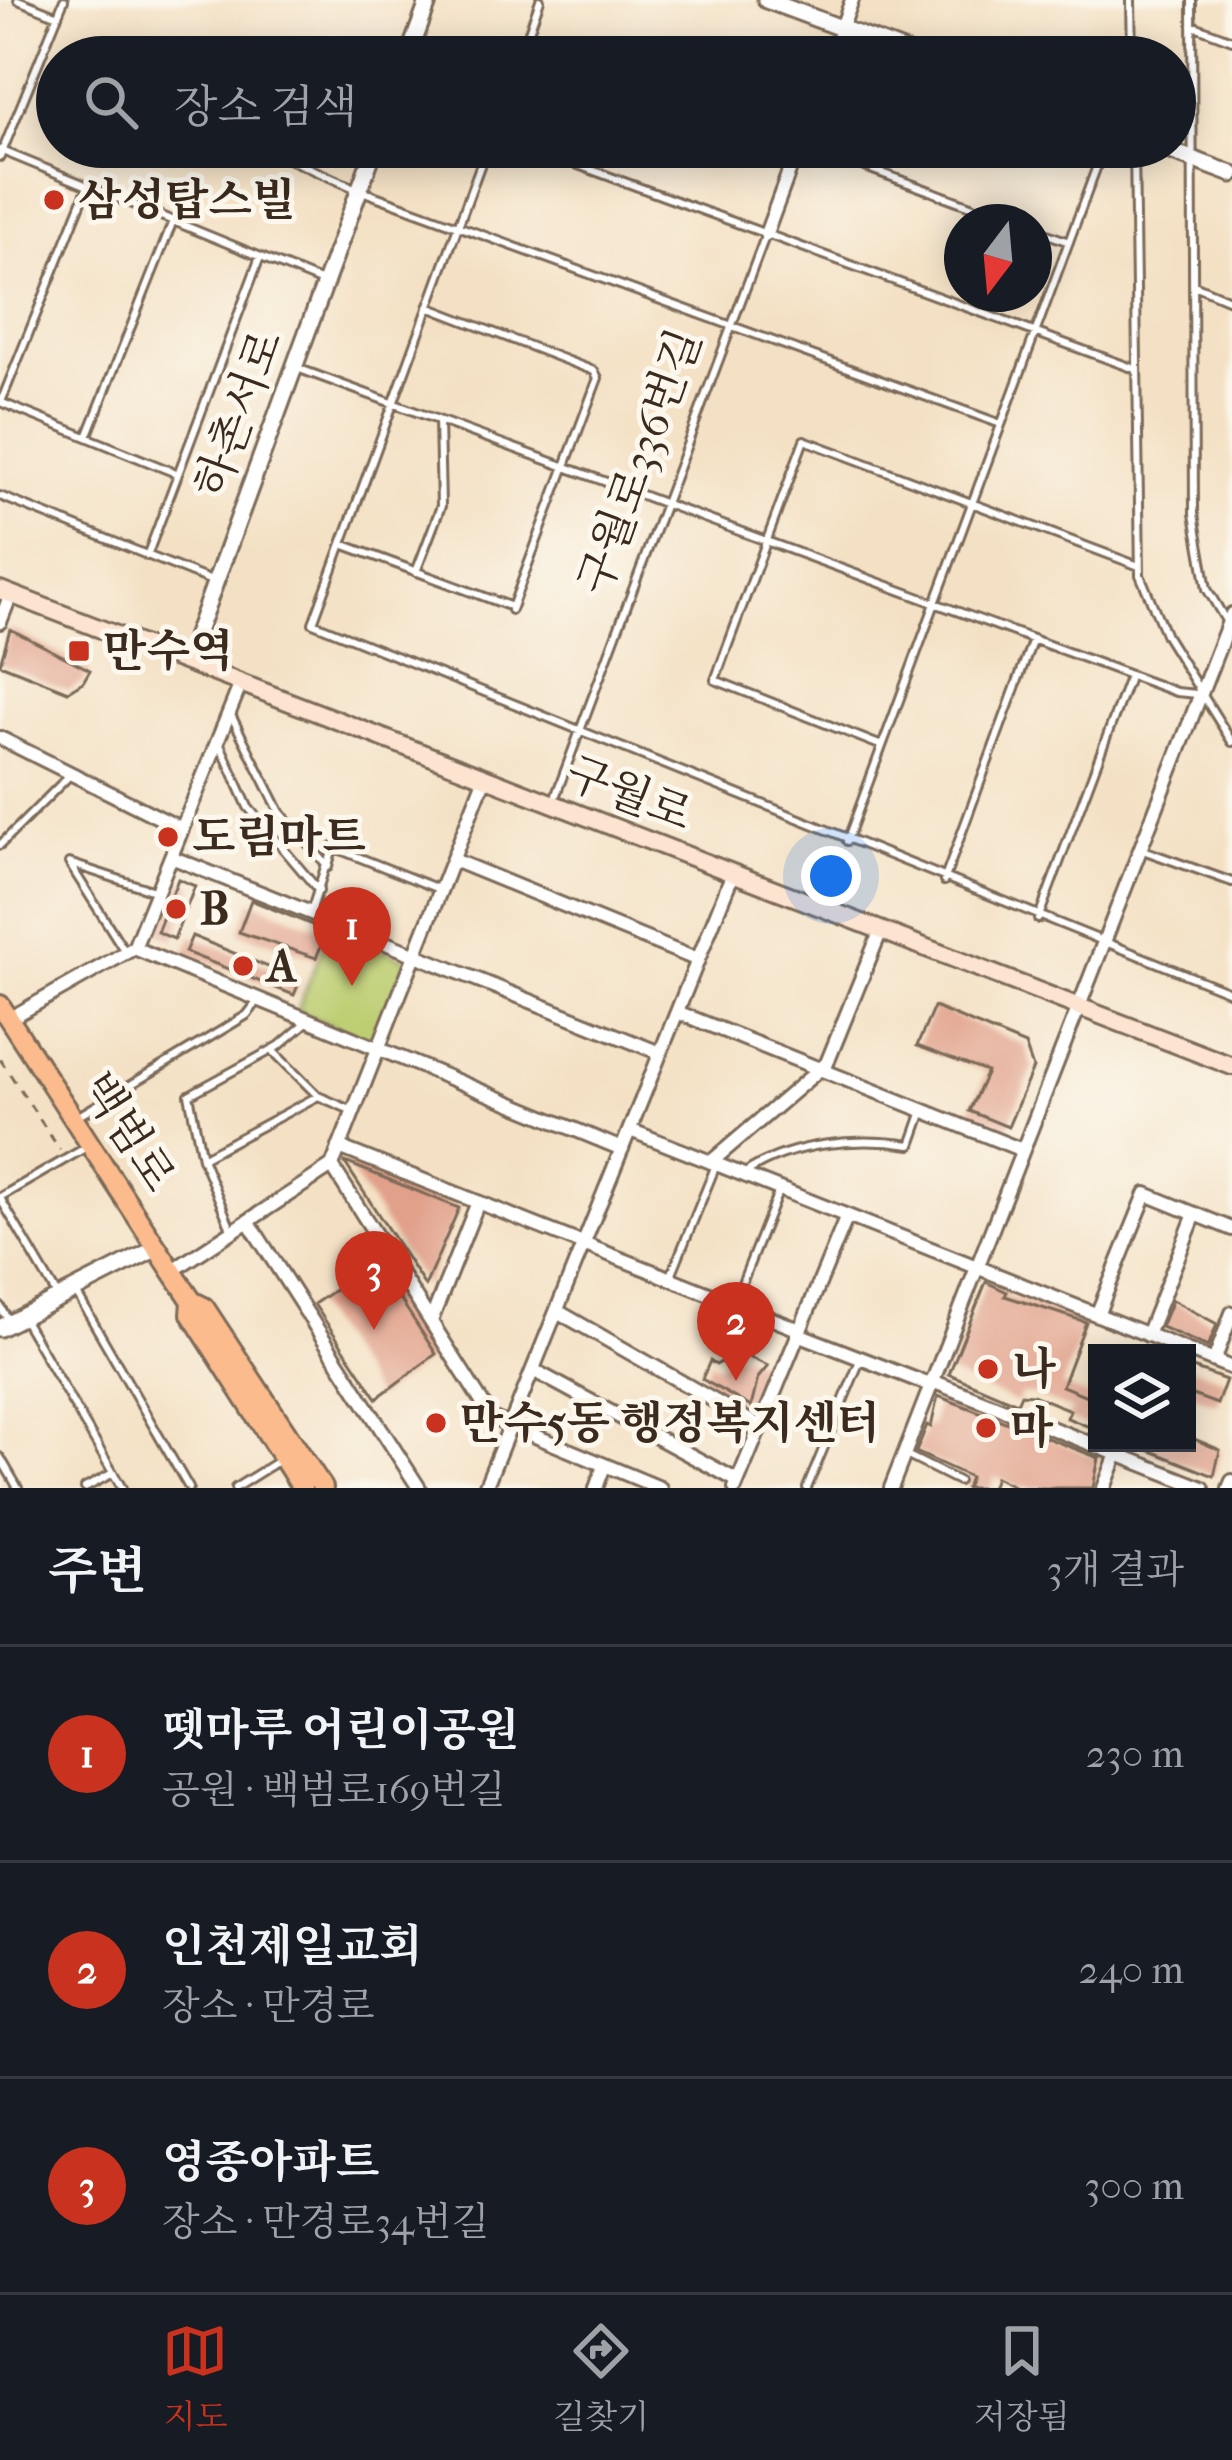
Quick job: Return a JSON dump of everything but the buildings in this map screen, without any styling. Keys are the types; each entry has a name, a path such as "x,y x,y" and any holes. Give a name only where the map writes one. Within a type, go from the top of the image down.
{"main road":[{"name":"구월로","path":"6,592 1232,1066"},
{"name":"백범로","path":"4,1012 192,1301 203,1307 322,1488"},
{"name":"백범로","path":"192,1301 190,1314 302,1488"}],"street":[{"path":"416,36 429,0"},
{"path":"766,0 863,36"},
{"path":"839,36 852,0"},
{"path":"1196,160 1232,174"},
{"name":"하촌서로","path":"186,662 367,168"},
{"name":"구월로336번길","path":"766,234 790,168"},
{"path":"0,622 6,592"},
{"path":"891,1488 1231,623"},
{"path":"4,1012 130,950 241,683"},
{"path":"0,738 182,829"},
{"path":"172,1271 332,1166 485,778"},
{"path":"171,857 660,1054"},
{"path":"453,860 698,960"},
{"path":"485,1488 733,873"},
{"path":"713,1163 827,1064 881,930"},
{"path":"130,950 622,1149"},
{"path":"677,1012 1022,1150"},
{"path":"630,1130 1232,1368"},
{"path":"339,1147 861,1358 1117,1454 1168,1482 1203,1488"},
{"path":"332,1166 492,1418 509,1429 660,1488"},
{"path":"1097,1315 1146,1194 1232,1229"},
{"path":"431,1322 478,1202"},
{"path":"1147,1334 1195,1214"},
{"path":"533,1370 737,1484 847,1216"},
{"path":"248,1221 419,1488"},
{"path":"11,1323 157,1248"},
{"path":"556,1311 760,1427"},
{"path":"1214,1361 1232,1313"},
{"path":"1104,1488 1117,1454"},
{"path":"596,1488 604,1466"}],"lane":[{"path":"18,0 58,16"},
{"path":"50,36 64,0"},
{"path":"527,36 541,0"},
{"path":"1192,0 1192,36"},
{"path":"1130,1 1131,36"},
{"path":"1192,25 1232,40"},
{"path":"36,69 1,153 36,166"},
{"path":"41,168 325,283"},
{"path":"309,168 1001,424"},
{"path":"479,168 313,622 1102,945 1232,993"},
{"path":"587,168 1136,369"},
{"path":"868,168 965,204"},
{"path":"847,841 1096,168"},
{"path":"1134,168 1139,566 1155,616 1232,742"},
{"path":"1195,168 1198,558 1231,623"},
{"path":"88,186 0,402 178,474"},
{"path":"87,437 173,221"},
{"name":"구월로336번길","path":"552,803 766,234"},
{"path":"1052,236 1069,242"},
{"path":"146,556 260,256"},
{"path":"1193,285 1232,301"},
{"path":"341,544 511,608 598,378 594,370 428,307"},
{"path":"294,367 1176,692 1201,693"},
{"path":"416,572 441,506 439,421"},
{"path":"882,746 715,680 804,440 1139,566"},
{"path":"0,496 216,583"},
{"path":"944,880 1033,639"},
{"path":"1038,919 1130,675"},
{"path":"229,712 280,812 327,870"},
{"path":"218,740 248,807 319,891"},
{"path":"0,845 71,773"},
{"path":"310,913 334,847 441,890"},
{"path":"1140,849 1232,882"},
{"path":"130,950 69,863 157,892"},
{"path":"74,1119 247,1015 258,1000"},
{"path":"232,1231 202,1158 189,1095 272,1050 308,1021"},
{"path":"272,1050 318,1096 353,1111"},
{"path":"202,1158 318,1096"},
{"path":"742,1174 782,1153 874,1139 911,1145 923,1111"},
{"path":"90,1145 0,1197 189,1488"},
{"path":"670,1278 713,1163"},
{"path":"734,1304 779,1190"},
{"path":"0,1306 122,1488"},
{"path":"807,1488 861,1358"},
{"path":"904,1454 958,1481"},
{"path":"0,1457 18,1488"},
{"path":"235,1488 283,1458"},
{"path":"85,1488 113,1473"}],"path":[{"path":"0,1059 60,1150"}],"green space":[{"path":"331,927 408,960 371,1043 297,1011"}],"place":[{"name":"삼성탑스빌","path":"54,200"},
{"name":"만수역","path":"79,651"},
{"name":"도림마트","path":"168,837"},
{"name":"B","path":"176,909"},
{"name":"A","path":"243,966"},
{"name":"뗏마루 어린이공원","path":"352,986"},
{"name":"영종아파트","path":"374,1330"},
{"name":"나","path":"988,1369"},
{"name":"인천제일교회","path":"736,1381"},
{"name":"만수5동 행정복지센터","path":"436,1423"},
{"name":"마","path":"986,1428"}]}
